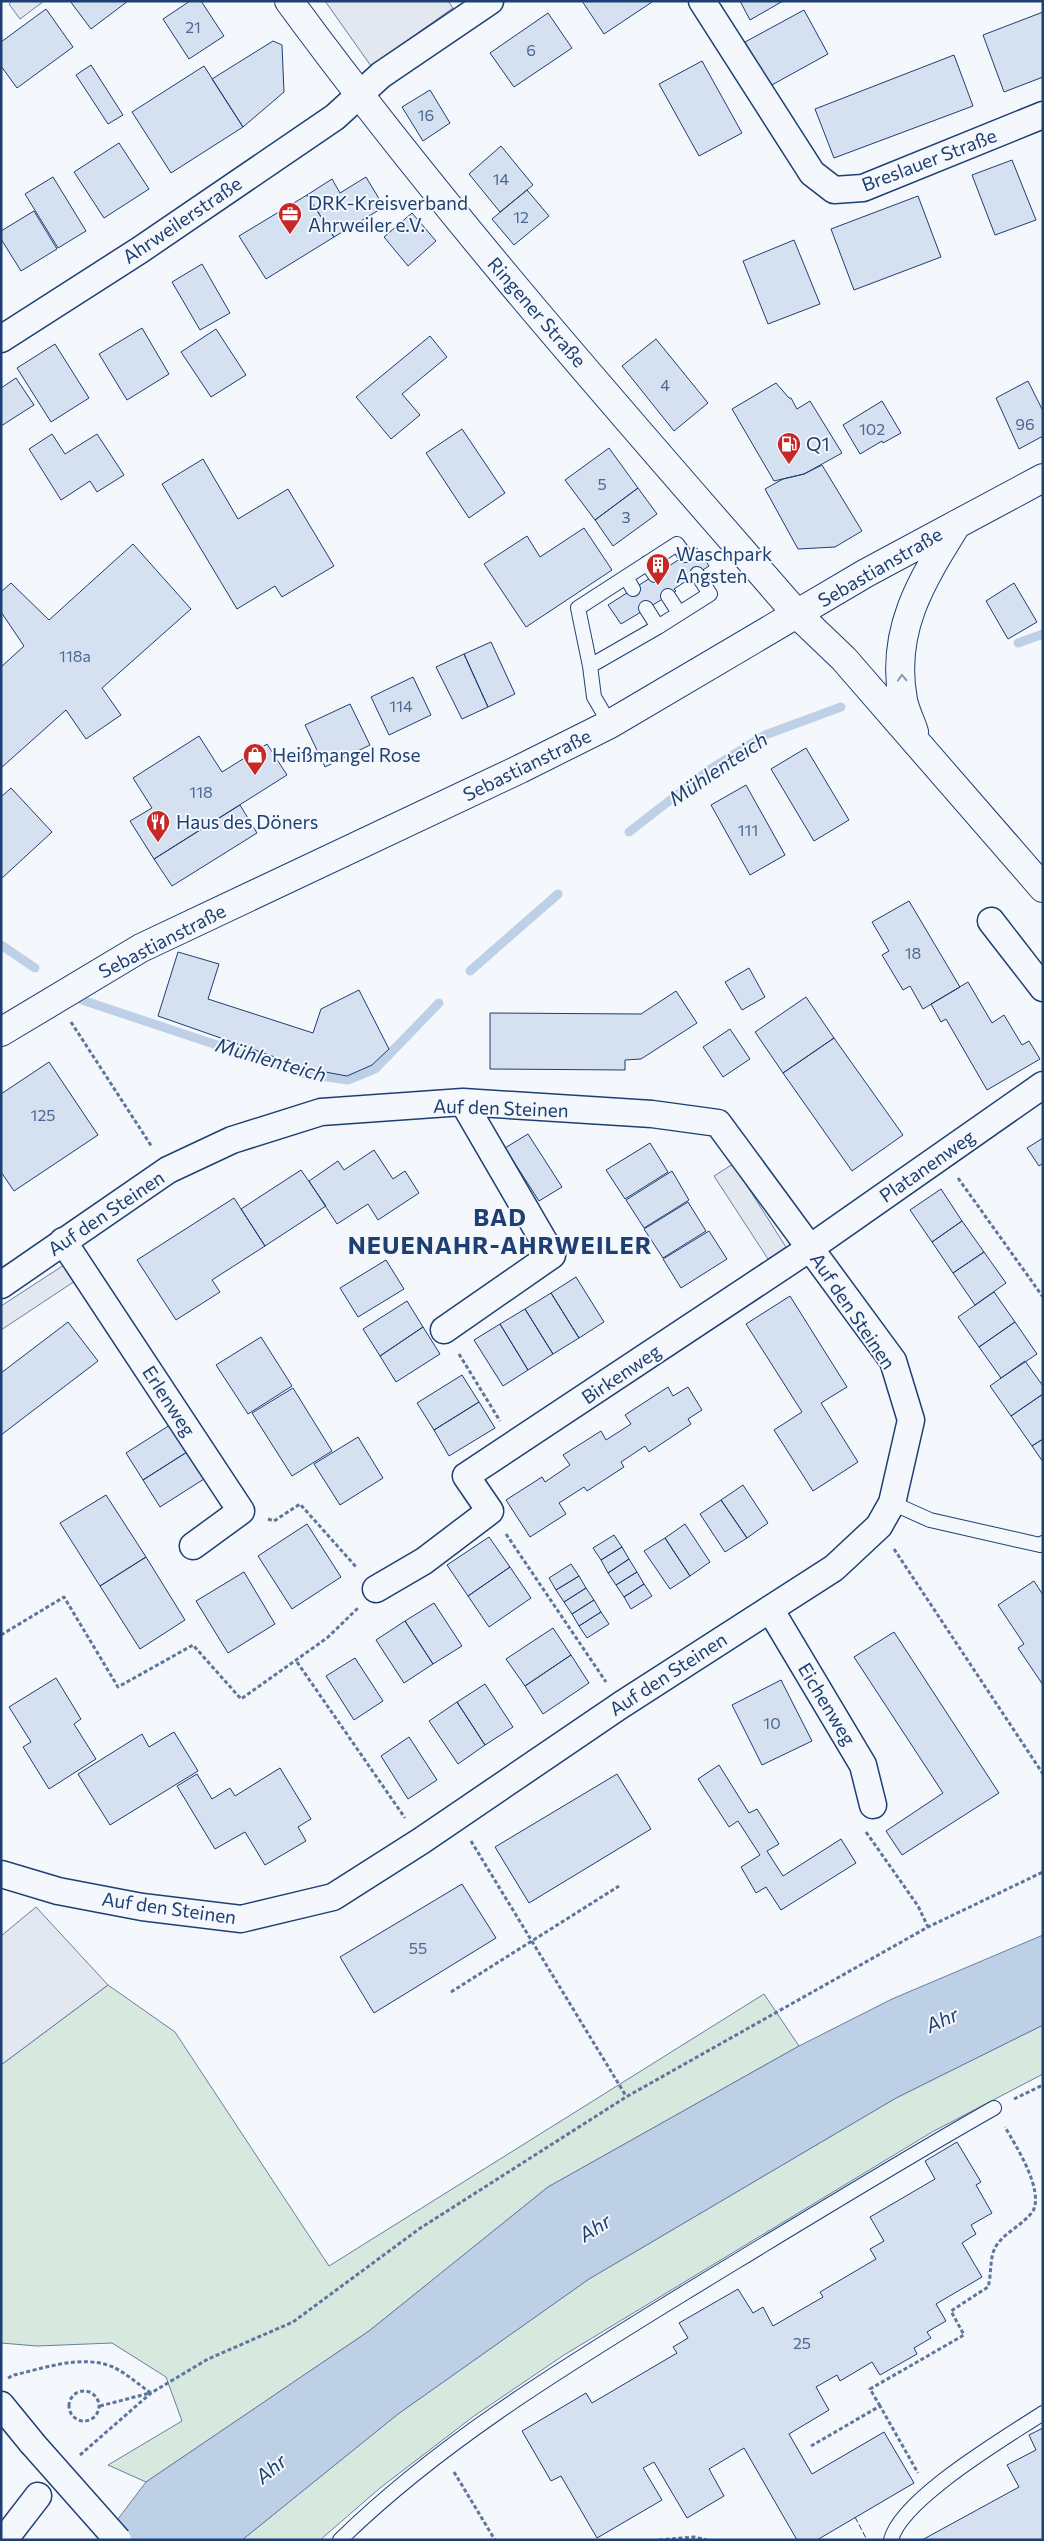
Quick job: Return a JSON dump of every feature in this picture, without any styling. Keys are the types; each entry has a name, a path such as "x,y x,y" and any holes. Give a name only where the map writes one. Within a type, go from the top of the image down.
{"street":[{"name":"Ringener Straße","path":"289,1 358,96 503,274 797,614 844,659 1043,888"},
{"name":"Ahrweilerstraße","path":"1,339 140,250 303,139 335,116 381,75 490,1"},
{"name":"Breslauer Straße","path":"702,1 812,173 834,190 862,188 1043,115"},
{"name":"Sebastianstraße","path":"1,1032 141,948 520,769 610,724 866,573 1043,478"},
{"path":"918,742 903,700 901,648 910,606 926,574 958,522"},
{"path":"991,921 1043,988"},
{"name":"Platanenweg","path":"810,1248 1043,1085"},
{"path":"444,1330 552,1255 463,1102"},
{"name":"Auf den Steinen","path":"1,1285 168,1170 232,1140 322,1112 463,1102 652,1114 718,1123 893,1361 911,1420 892,1503 879,1526 834,1568 621,1705 421,1841 332,1897 241,1919 142,1907 58,1891 1,1874"},
{"name":"Erlenweg","path":"64,1241 241,1510"},
{"name":"Birkenweg","path":"490,1511 466,1476 810,1248"},
{"path":"193,1546 241,1510"},
{"path":"376,1590 424,1562 490,1511"},
{"name":"Eichenweg","path":"770,1609 863,1765 873,1805"},
{"path":"1,2405 118,2540"},
{"path":"4,2540 38,2496"}],"lane":[{"path":"610,724 594,697 590,666 578,608 677,544 685,555"},
{"path":"647,563 655,575"},
{"path":"590,666 658,627 710,594 697,574"},
{"path":"626,577 633,589"},
{"path":"668,596 679,614"},
{"path":"646,608 658,627"},
{"path":"892,1503 930,1520 994,1536 1040,1545 1043,1543"},
{"path":"340,2540 368,2512 442,2453 525,2394 624,2330 902,2160 994,2108"},
{"path":"890,2540 901,2518 928,2492 1043,2413"}],"path":[{"path":"52,1000 74,1026 168,1170"},
{"path":"942,1156 1043,1297"},
{"path":"444,1330 514,1445"},
{"path":"1,1635 64,1597 118,1687 193,1645 241,1699 297,1662 327,1638 376,1590 300,1504 274,1521 241,1510"},
{"path":"490,1511 621,1705"},
{"path":"879,1526 1043,1774"},
{"path":"297,1662 421,1841"},
{"path":"873,1805 866,1834 918,1906 928,1927"},
{"path":"456,1817 530,1942 626,2096"},
{"path":"76,2458 151,2393 208,2359 293,2322 420,2229 626,2096 928,1927 1043,1872"},
{"path":"451,1992 619,1886"},
{"path":"928,2492 870,2389 964,2335 951,2311 980,2294 988,2287 992,2256 997,2245 1034,2210 1037,2198 1036,2186 994,2108 1043,2085"},
{"path":"1,2382 14,2374 76,2362 97,2363 113,2367 151,2393"},
{"path":"81,2391 88,2391 96,2396 100,2406 92,2420 82,2421 76,2419 70,2409 70,2402 74,2395 81,2391"},
{"path":"100,2406 151,2393"},
{"path":"810,2446 880,2406"},
{"path":"442,2453 495,2540"},
{"path":"659,2540 694,2537 707,2540"}],"shaded area":[{"path":"12,1 44,1 20,19 9,4"},
{"path":"325,1 448,1 453,8 371,66"},
{"path":"733,1164 786,1247 768,1259 714,1176"},
{"path":"64,1265 75,1281 1,1330 1,1306"},
{"path":"36,1907 108,1985 1,2065 1,1936"},
{"path":"108,1985 175,2032 329,2266 764,1994 799,2046 548,2187 369,2331 146,2482 108,2465 182,2421 166,2377 112,2343 37,2346 1,2343 1,2065"},
{"path":"1043,2025 1043,2074 932,2132 564,2355 474,2416 380,2488 320,2540 242,2540 398,2414 589,2279 896,2098"}],"water":[{"name":"Ahr","path":"1043,1935 1043,2025 896,2098 589,2279 398,2414 242,2540 102,2540 146,2482 369,2331 548,2187 799,2046 892,1999"}],"building":[{"path":"70,1 128,1 91,29"},
{"path":"190,1 201,1 224,36 189,59 163,19"},
{"path":"582,1 651,1 652,2 604,34"},
{"path":"740,1 783,1 750,20"},
{"path":"46,9 73,47 17,88 1,66 1,42"},
{"path":"804,10 828,54 770,86 745,42"},
{"path":"1043,12 1043,77 1004,92 983,35"},
{"path":"548,13 572,48 514,87 490,53"},
{"path":"273,41 282,45 284,92 243,127 212,79"},
{"path":"954,55 973,106 834,158 815,109"},
{"path":"702,61 742,133 699,156 659,84"},
{"path":"91,65 123,115 108,124 76,75"},
{"path":"204,66 243,127 171,173 132,112"},
{"path":"430,90 450,123 423,141 402,107"},
{"path":"119,143 149,189 104,218 74,172"},
{"path":"501,146 533,185 500,212 469,174"},
{"path":"1012,160 1036,220 995,235 972,175"},
{"path":"53,177 86,231 58,248 25,194"},
{"path":"366,177 384,207 334,237 307,195 332,179 340,193"},
{"path":"527,190 549,216 514,245 492,219"},
{"path":"307,195 334,237 266,279 239,236"},
{"path":"918,196 941,257 854,290 831,229"},
{"path":"34,211 57,249 21,271 1,239 1,231"},
{"path":"412,213 436,241 408,266 384,237"},
{"path":"794,240 820,304 768,324 743,261"},
{"path":"202,264 230,313 200,330 172,282"},
{"path":"142,328 169,374 127,400 99,354"},
{"path":"216,329 246,375 211,397 181,352"},
{"path":"430,336 447,357 402,394 420,415 391,439 356,397"},
{"path":"656,339 708,403 674,431 622,366"},
{"path":"55,344 89,398 51,422 17,368"},
{"path":"16,378 34,405 1,426 1,388"},
{"path":"1028,381 1043,411 1043,436 1019,449 996,398"},
{"path":"776,383 791,398 797,409 810,401 842,453 804,474 774,481 732,409"},
{"path":"882,401 901,433 883,443 882,441 860,454 843,425"},
{"path":"462,429 505,493 469,518 426,453"},
{"path":"52,434 65,454 97,434 124,475 97,492 90,481 61,500 29,449"},
{"path":"609,448 638,488 595,520 565,480"},
{"path":"203,459 238,519 288,489 334,566 282,597 275,586 237,609 162,484"},
{"path":"822,465 862,531 835,547 798,549 765,489 783,479 804,474"},
{"path":"638,488 657,514 613,546 595,520"},
{"path":"584,528 612,570 526,627 484,564 527,536 540,557"},
{"path":"133,544 191,609 102,688 121,715 86,739 66,710 1,768 1,667 24,646 1,612 1,592 11,583 49,620"},
{"name":"Waschpark Angsten","path":"697,548 709,566 674,589 676,591 621,624 608,605"},
{"path":"1014,583 1037,622 1008,639 986,601"},
{"path":"491,642 515,694 488,707 464,654"},
{"path":"464,654 488,707 462,719 436,667"},
{"path":"413,677 431,715 389,735 371,697"},
{"path":"350,704 370,745 325,767 305,725"},
{"path":"199,736 222,772 267,744 287,775 154,859 130,821 152,808 133,778"},
{"path":"806,748 849,820 814,841 771,769"},
{"path":"746,785 785,855 750,875 711,805"},
{"path":"11,788 52,832 1,879 1,797"},
{"path":"240,805 257,833 172,886 154,859"},
{"path":"909,901 960,987 923,1009 910,986 903,990 882,955 889,951 872,922"},
{"path":"178,952 219,964 208,999 313,1033 321,1009 359,990 389,1049 372,1065 347,1076 309,1069 158,1016"},
{"path":"749,968 765,997 742,1010 725,982"},
{"path":"968,982 992,1023 1004,1015 1022,1045 1029,1041 1040,1059 987,1090 946,1019 941,1022 931,1004"},
{"path":"676,991 697,1023 641,1059 625,1060 625,1070 490,1069 490,1013 641,1014"},
{"path":"806,997 834,1038 783,1073 755,1032"},
{"path":"730,1029 750,1059 723,1077 703,1047"},
{"path":"834,1038 903,1135 852,1171 783,1073"},
{"path":"49,1062 98,1135 14,1191 1,1172 1,1094"},
{"path":"528,1134 562,1187 539,1201 505,1148"},
{"path":"1043,1138 1043,1163 1039,1166 1027,1148"},
{"path":"650,1143 668,1172 625,1199 606,1170"},
{"path":"374,1150 393,1179 405,1171 419,1193 378,1220 368,1204 337,1224 309,1181 338,1161 344,1170"},
{"path":"301,1170 326,1206 265,1246 241,1209"},
{"path":"672,1171 689,1200 644,1228 626,1200"},
{"path":"941,1189 962,1221 932,1242 910,1210"},
{"path":"234,1198 265,1246 212,1280 220,1292 176,1320 137,1260"},
{"path":"688,1202 706,1231 663,1258 644,1229"},
{"path":"962,1221 984,1252 953,1273 932,1242"},
{"path":"709,1231 727,1259 681,1288 663,1259"},
{"path":"984,1252 1006,1283 975,1305 953,1273"},
{"path":"386,1260 404,1289 358,1317 340,1288"},
{"path":"576,1277 604,1322 579,1338 551,1293"},
{"path":"994,1292 1015,1322 979,1347 958,1317"},
{"path":"551,1293 579,1338 553,1354 525,1309"},
{"path":"790,1296 847,1387 821,1403 858,1462 813,1491 774,1430 802,1412 746,1324"},
{"path":"407,1301 423,1327 380,1356 363,1329"},
{"path":"525,1309 553,1354 528,1370 500,1324"},
{"path":"68,1322 98,1361 1,1435 1,1373"},
{"path":"1015,1322 1037,1354 1001,1378 979,1347"},
{"path":"500,1324 528,1370 503,1386 474,1340"},
{"path":"423,1327 440,1354 396,1382 380,1356"},
{"path":"261,1337 292,1386 248,1414 216,1365"},
{"path":"1025,1361 1043,1386 1043,1394 1011,1416 990,1386"},
{"path":"462,1375 479,1402 434,1430 417,1403"},
{"path":"668,1387 673,1396 688,1387 702,1410 688,1419 691,1424 649,1452 645,1446 621,1462 624,1467 587,1491 584,1487 559,1503 566,1514 530,1537 506,1500 542,1477 545,1482 570,1465 563,1455 601,1431 606,1440 631,1424 625,1415"},
{"path":"293,1388 332,1451 292,1476 252,1413"},
{"path":"1043,1394 1043,1439 1032,1446 1011,1416"},
{"path":"479,1402 495,1428 449,1456 434,1430"},
{"path":"170,1425 187,1452 143,1480 126,1453"},
{"path":"358,1437 383,1478 340,1505 314,1464"},
{"path":"1043,1439 1043,1462 1032,1446"},
{"path":"187,1452 204,1479 160,1507 143,1480"},
{"path":"743,1485 768,1523 747,1538 721,1500"},
{"path":"106,1495 146,1557 100,1586 60,1523"},
{"path":"721,1500 747,1538 725,1552 700,1514"},
{"path":"307,1524 341,1577 292,1609 258,1556"},
{"path":"685,1524 710,1562 690,1576 665,1538"},
{"path":"614,1535 622,1547 601,1560 593,1548"},
{"path":"489,1537 510,1567 468,1596 447,1565"},
{"path":"665,1538 690,1576 670,1589 644,1551"},
{"path":"622,1547 629,1559 608,1573 601,1560"},
{"path":"146,1557 185,1620 140,1649 100,1586"},
{"path":"629,1559 637,1572 616,1585 608,1573"},
{"path":"571,1564 579,1576 556,1590 549,1578"},
{"path":"510,1567 531,1598 489,1627 468,1596"},
{"path":"244,1572 275,1624 228,1653 196,1601"},
{"path":"637,1572 644,1584 624,1597 616,1585"},
{"path":"579,1576 586,1588 564,1602 556,1590"},
{"path":"1034,1581 1043,1595 1043,1685 1018,1648 1024,1644 998,1605"},
{"path":"644,1584 652,1596 631,1609 624,1597"},
{"path":"586,1588 594,1600 572,1614 564,1602"},
{"path":"594,1600 601,1612 579,1626 572,1614"},
{"path":"434,1603 462,1646 433,1664 405,1621"},
{"path":"601,1612 609,1624 587,1638 579,1626"},
{"path":"405,1621 433,1664 404,1683 376,1640"},
{"path":"553,1628 571,1655 525,1686 506,1659"},
{"path":"894,1632 999,1793 902,1855 886,1831 943,1793 854,1657"},
{"path":"571,1655 589,1683 543,1714 525,1686"},
{"path":"355,1658 383,1701 354,1720 326,1676"},
{"path":"56,1678 81,1719 74,1724 96,1759 49,1789 23,1747 31,1742 9,1707"},
{"path":"781,1680 812,1741 762,1765 732,1705"},
{"path":"485,1684 513,1727 485,1745 457,1702"},
{"path":"457,1702 485,1745 458,1764 429,1721"},
{"path":"174,1732 198,1771 110,1825 78,1774 142,1734 149,1747"},
{"path":"409,1737 437,1780 408,1799 381,1756"},
{"path":"719,1765 749,1813 757,1809 779,1844 767,1851 783,1876 841,1839 856,1863 781,1910 766,1887 756,1893 741,1867 760,1855 738,1821 729,1827 698,1779"},
{"path":"280,1768 311,1819 298,1827 306,1841 265,1865 245,1832 215,1849 177,1786 197,1774 212,1799 230,1788 235,1796"},
{"path":"617,1774 651,1829 529,1903 495,1847"},
{"path":"462,1884 496,1938 374,2013 340,1957"},
{"path":"957,2142 981,2182 976,2185 992,2213 971,2225 976,2234 962,2243 982,2277 936,2304 946,2321 927,2332 931,2338 914,2348 917,2354 880,2375 872,2362 840,2381 837,2375 816,2387 829,2410 789,2434 812,2474 884,2432 914,2483 817,2540 797,2540 744,2448 709,2469 724,2496 687,2518 654,2462 643,2468 662,2500 597,2538 561,2476 551,2481 522,2431 586,2393 592,2403 677,2353 673,2347 688,2338 679,2323 738,2289 753,2313 763,2307 773,2326 823,2297 820,2292 876,2259 870,2249 884,2241 870,2217 935,2179 925,2161"},
{"path":"1043,2428 1043,2540 922,2540 1019,2487 1007,2465 1036,2450 1029,2435"}],"waterway":[{"name":"Mühlenteich","path":"1018,643 1043,634"},
{"name":"Mühlenteich","path":"629,832 709,770 765,735 841,707"},
{"name":"Mühlenteich","path":"470,971 558,894"},
{"name":"Mühlenteich","path":"1,945 35,968"},
{"name":"Mühlenteich","path":"79,999 301,1073 348,1080 375,1069 439,1003"}],"fence":[{"path":"855,2517 867,2540"}],"place":[{"name":"DRK-Kreisverband Ahrweiler e.V.","path":"290,235"},
{"name":"Q1","path":"789,465"},
{"name":"Waschpark Angsten","path":"658,586"},
{"name":"Heißmangel Rose","path":"255,776"},
{"name":"Haus des Döners","path":"158,843"}],"district":[{"name":"BAD NEUENAHR-AHRWEILER","path":"500,1232"}]}
